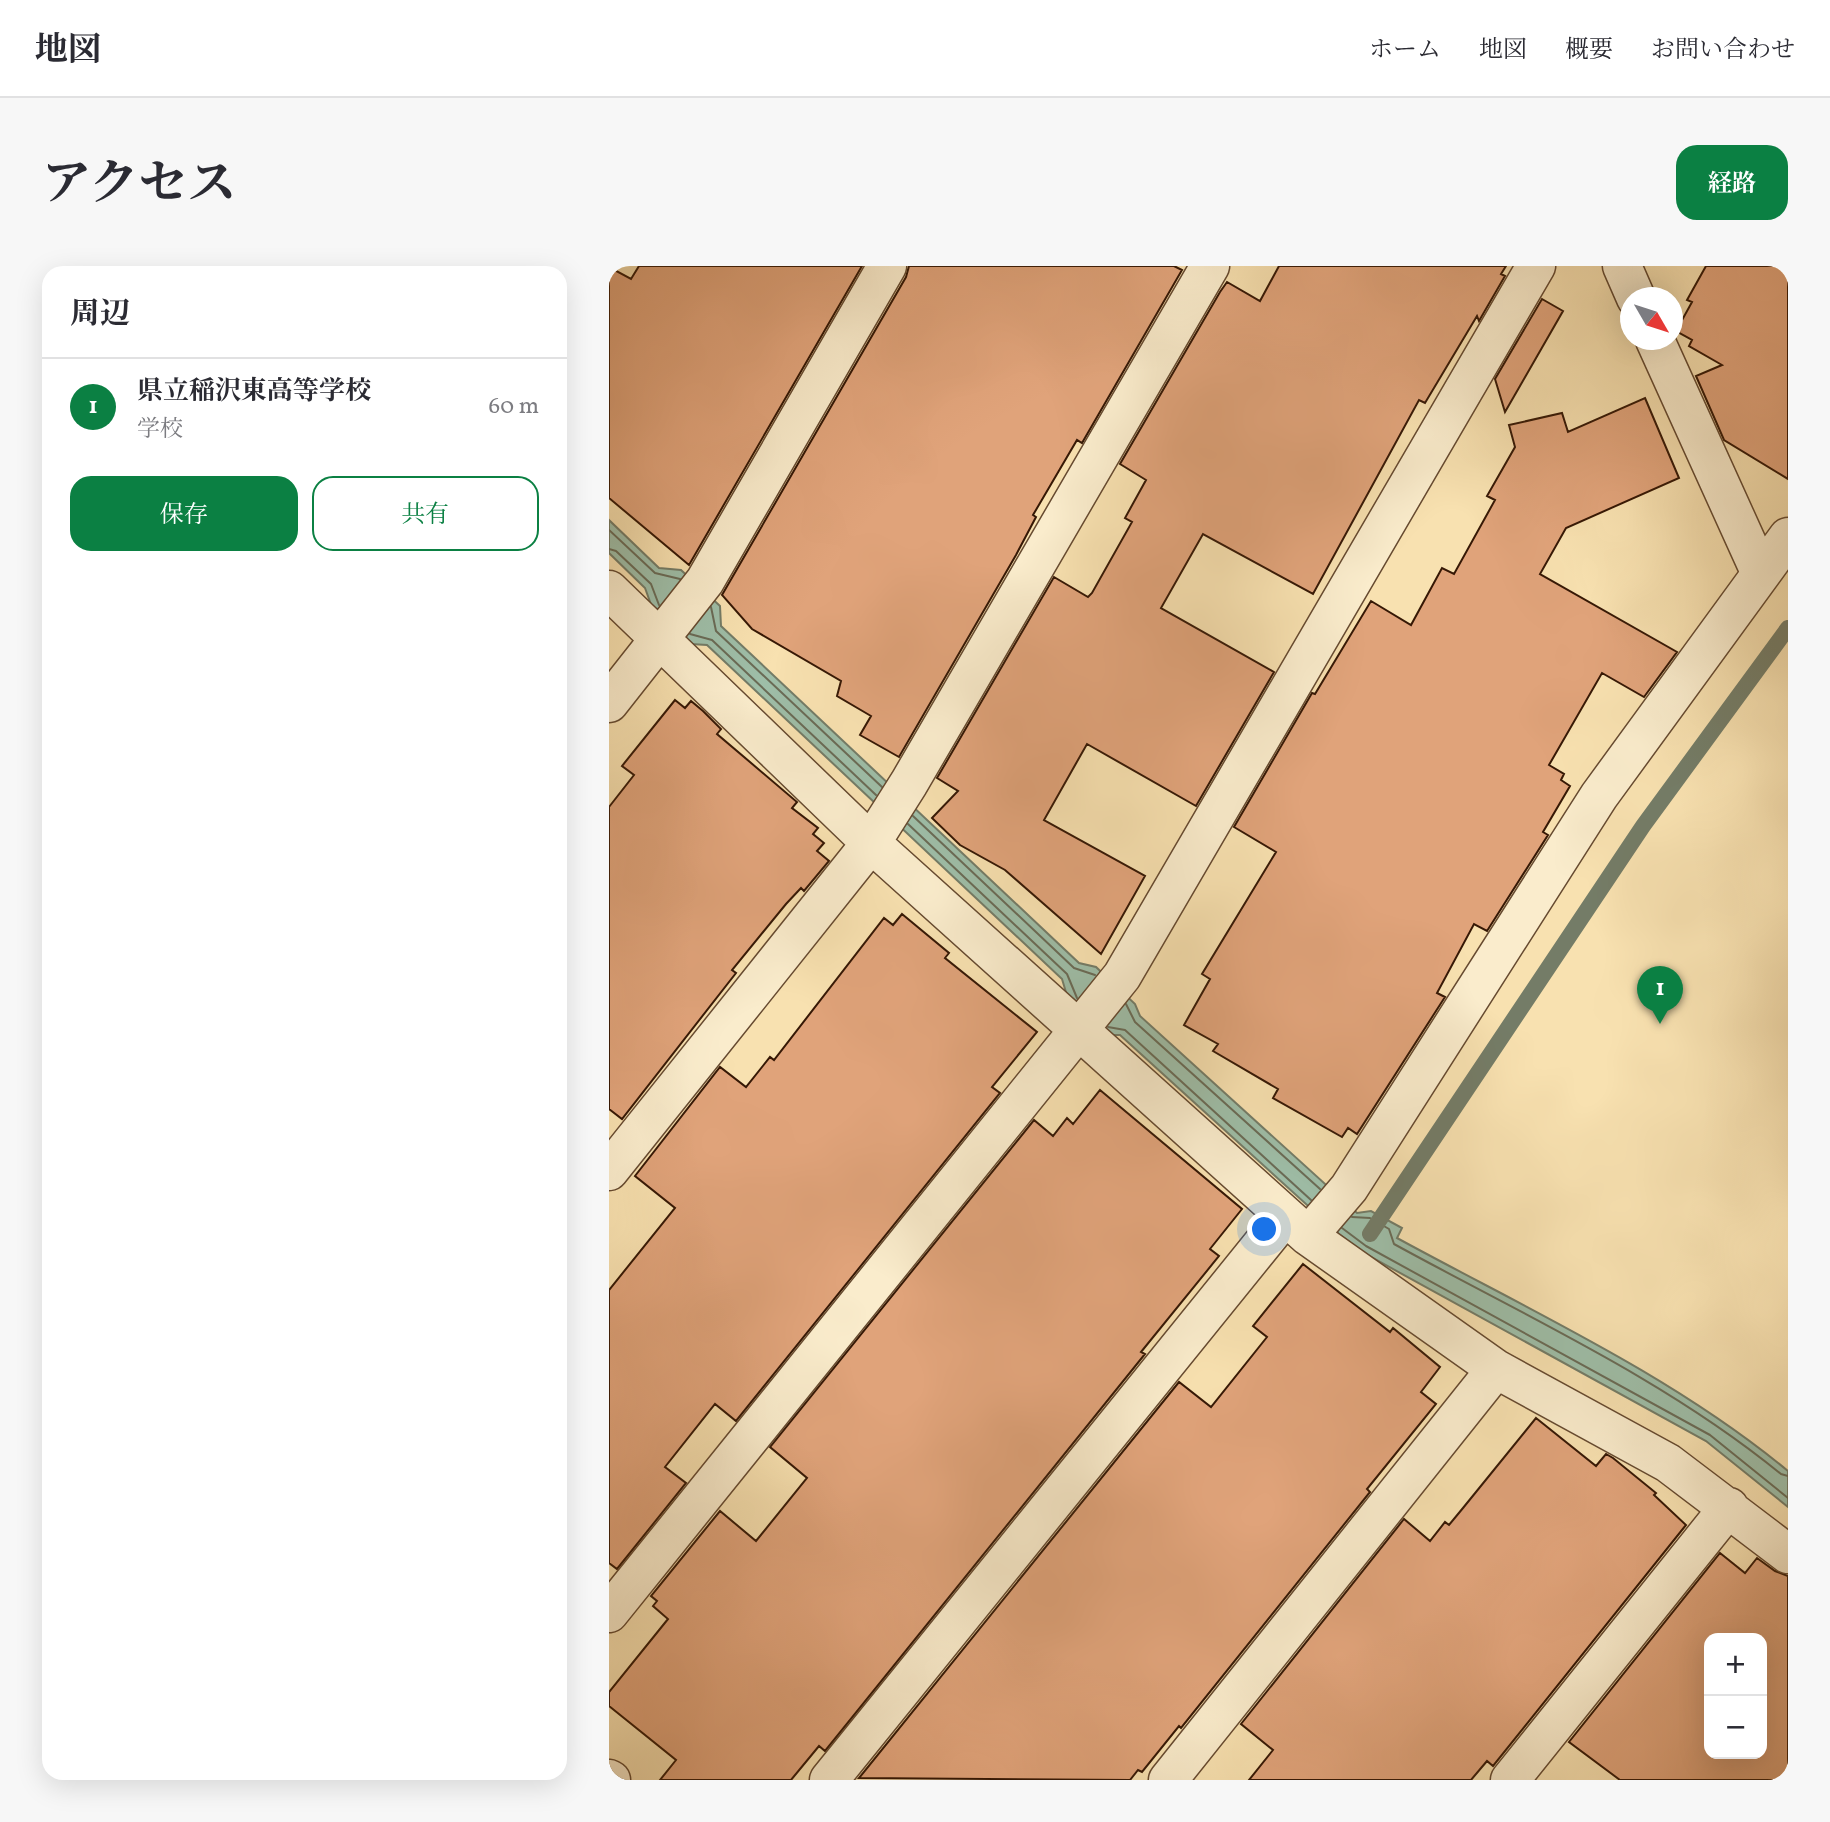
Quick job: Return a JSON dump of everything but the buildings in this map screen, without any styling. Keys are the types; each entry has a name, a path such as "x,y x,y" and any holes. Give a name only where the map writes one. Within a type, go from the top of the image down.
{"street":[{"path":"609,703 705,581 887,266"},
{"path":"609,1171 877,833 909,783 1210,266"},
{"path":"609,1613 1122,976 1536,266"},
{"path":"1622,266 1631,287"},
{"path":"1660,350 1761,574"},
{"path":"829,1780 1303,1226 1343,1195 1599,796 1788,537"},
{"path":"609,590 665,633 1081,1027 1303,1226 1496,1369 1668,1463 1788,1554"},
{"path":"1168,1780 1496,1369"},
{"path":"1510,1780 1729,1507"}],"water":[{"path":"609,520 659,568 681,570 720,606 721,626 1079,963 1096,967 1135,1004 1140,1016 1357,1213 1371,1211 1402,1228 1397,1238 1598,1345 1697,1404 1788,1471 1788,1507 1706,1441 1362,1252 1339,1234 1120,1035 1106,1035 1068,999 1062,979 707,645 691,644 653,610 645,588 609,553"}],"waterway":[{"path":"1370,1234 1643,826 1788,628"}],"place":[{"name":"県立稲沢東高等学校","path":"1660,1024"}]}
